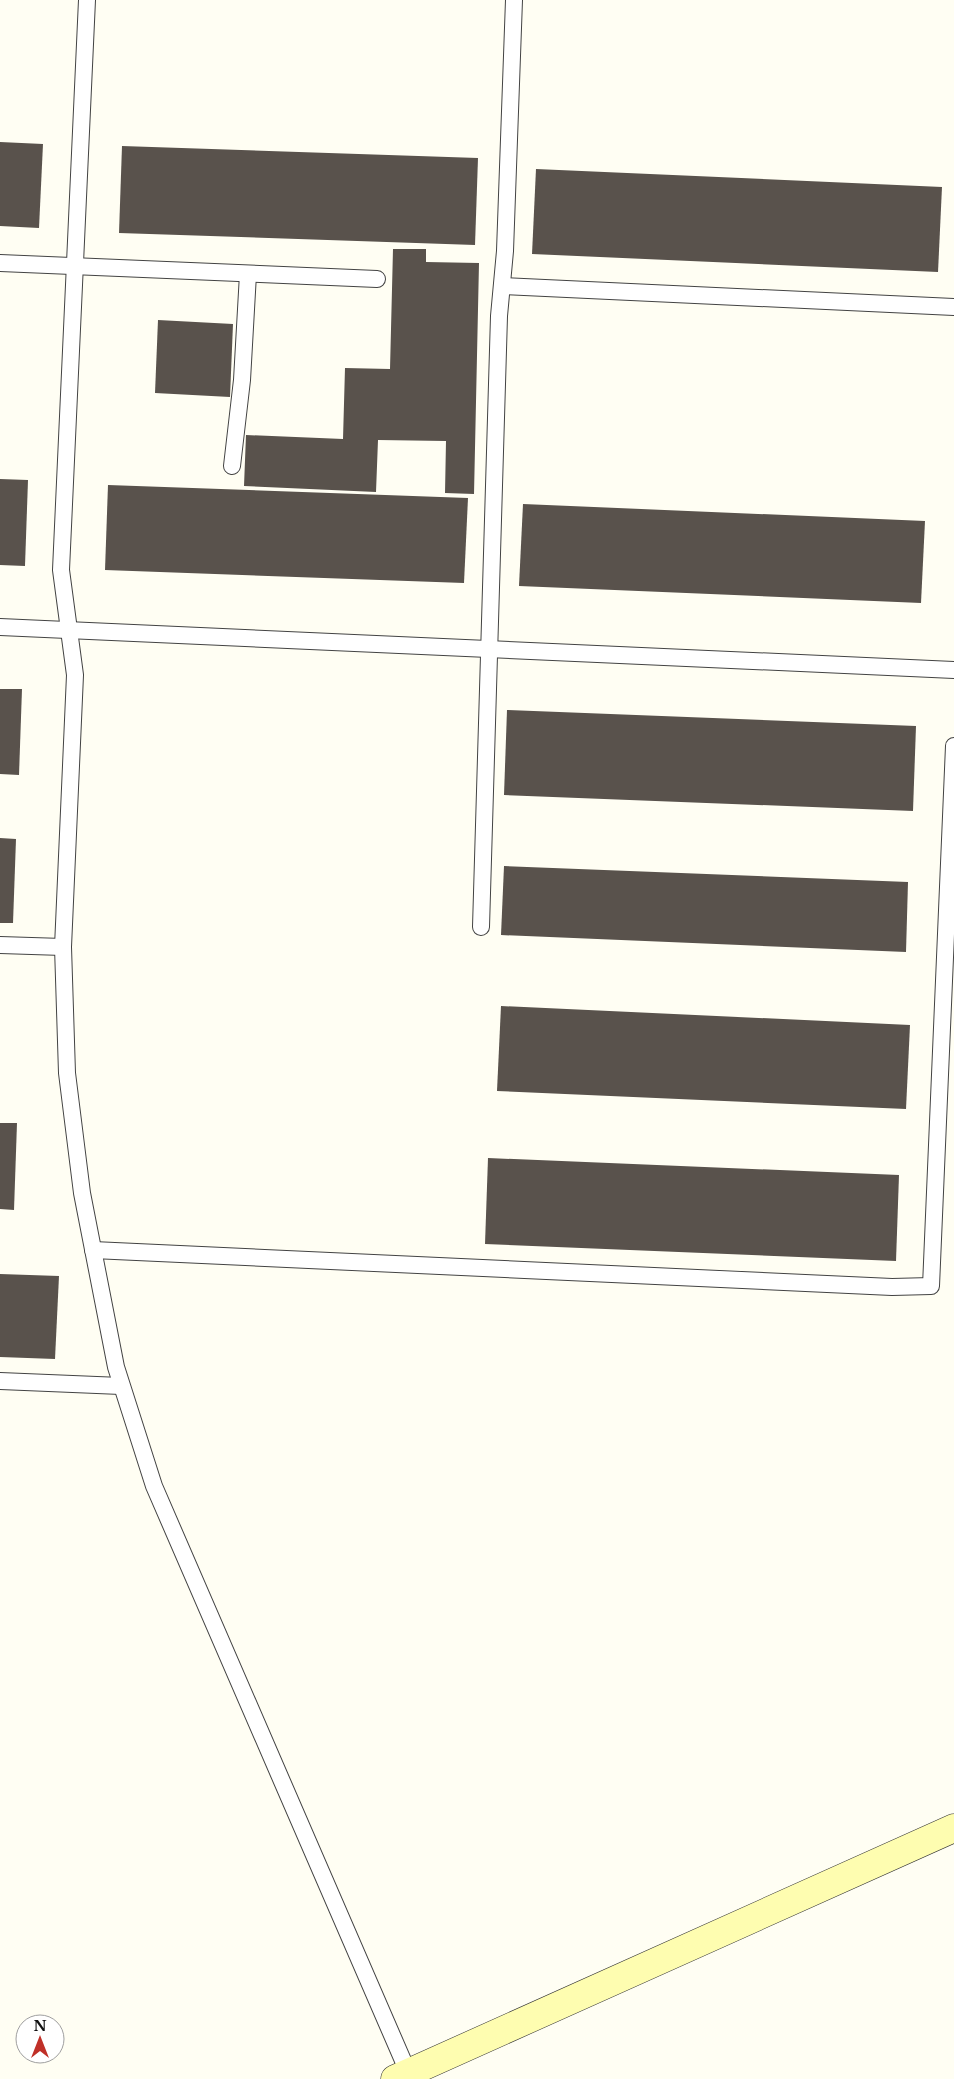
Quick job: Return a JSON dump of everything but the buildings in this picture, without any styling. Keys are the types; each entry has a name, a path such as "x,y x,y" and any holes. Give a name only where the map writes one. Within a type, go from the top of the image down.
{"street":[{"path":"405,2077 954,1828"}],"lane":[{"path":"87,0 61,570 75,675 62,947 67,1073 82,1193 116,1367 154,1486 405,2077"},
{"path":"482,927 499,316 505,251 514,0"},
{"path":"0,263 377,279"},
{"path":"232,466 242,380 248,274"},
{"path":"502,286 954,307"},
{"path":"0,627 954,670"},
{"path":"93,1250 892,1288 930,1286 954,746"},
{"path":"0,945 62,947"},
{"path":"0,1381 121,1386"}]}
